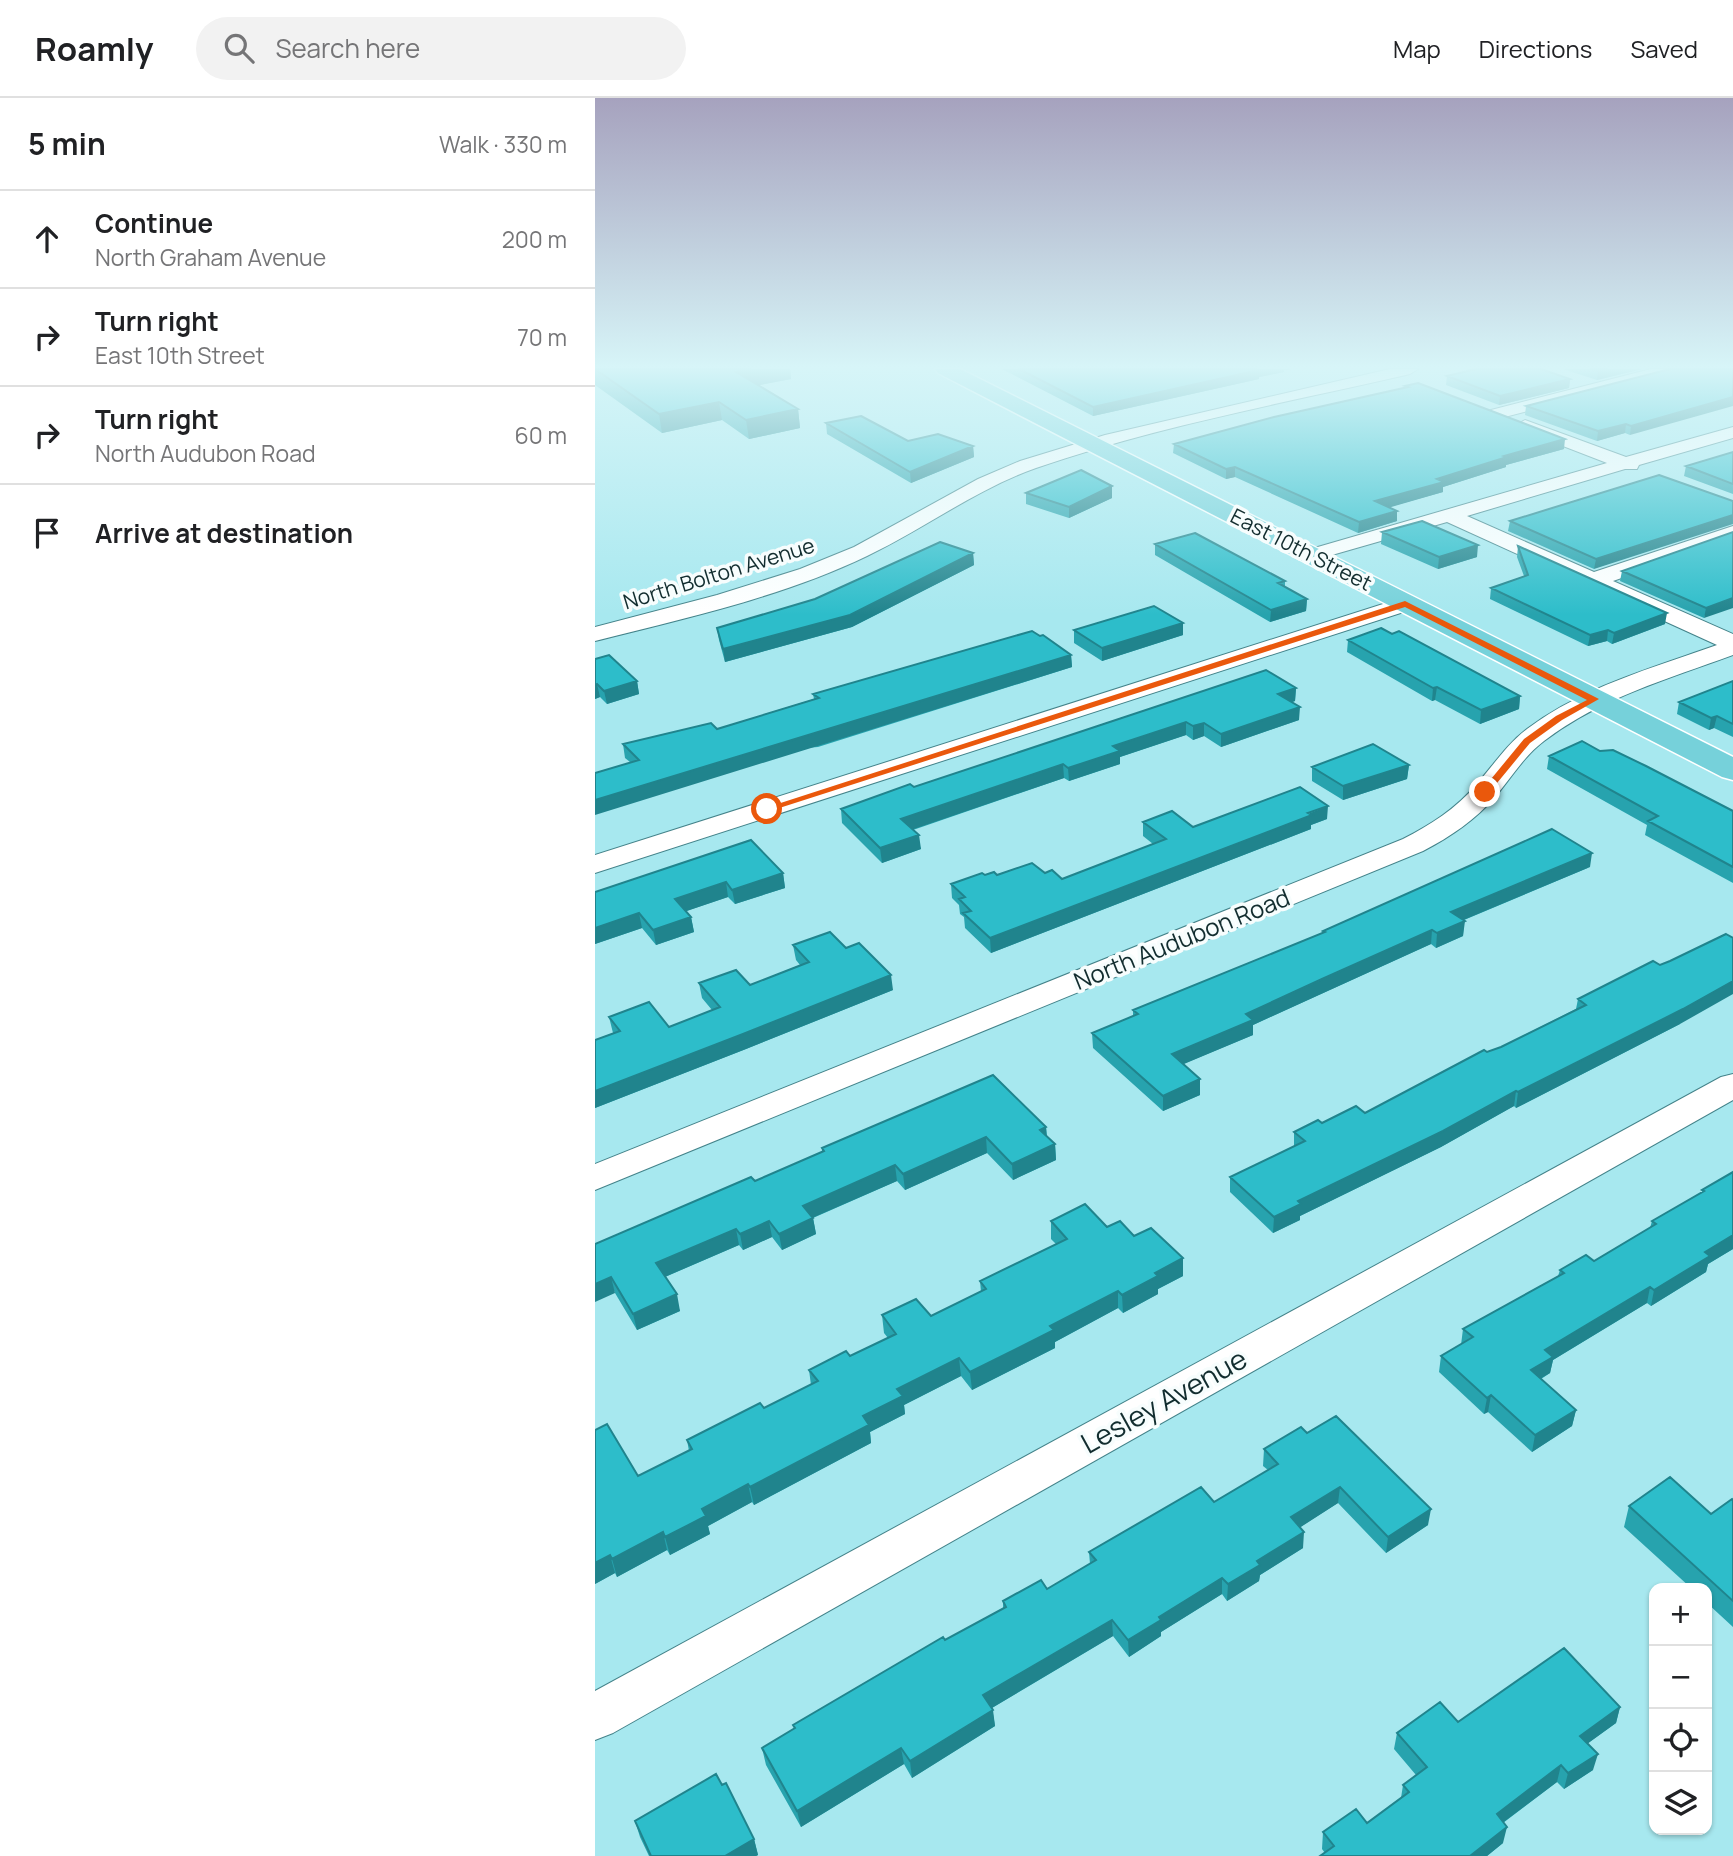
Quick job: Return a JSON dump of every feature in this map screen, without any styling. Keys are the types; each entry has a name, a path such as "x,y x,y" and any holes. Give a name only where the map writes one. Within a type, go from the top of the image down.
{"main road":[{"name":"East 10th Street","path":"1106,451 1733,770"}],"street":[{"name":"North Bolton Avenue","path":"595,635 745,595 808,574 861,551 1002,475 1075,451"},
{"path":"1594,451 1650,472"},
{"path":"1311,555 1667,451"},
{"path":"1449,515 1733,645"},
{"path":"1593,580 1733,532"},
{"path":"595,864 1405,604"},
{"name":"North Audubon Road","path":"595,1178 1413,845 1440,831 1474,804 1520,748 1536,734 1594,699 1733,645"},
{"name":"Lesley Avenue","path":"595,1717 1733,1085"}],"building":[{"path":"874,451 961,451 910,472"},
{"path":"1189,451 1522,451 1437,479 1444,482 1375,501 1397,511 1359,522 1235,467 1226,469"},
{"path":"1733,452 1733,484 1686,466"},
{"path":"1081,470 1112,486 1069,507 1026,493"},
{"path":"1659,475 1733,501 1733,515 1596,559 1510,521"},
{"path":"1422,521 1478,545 1439,557 1382,532"},
{"path":"1733,532 1733,598 1706,608 1622,571"},
{"path":"1195,533 1285,581 1278,583 1307,599 1271,610 1155,544"},
{"path":"940,542 973,553 850,615 723,649 717,628 815,599"},
{"path":"1518,546 1667,613 1614,633 1608,630 1590,635 1491,588 1528,575"},
{"path":"1154,606 1183,623 1102,648 1074,630"},
{"path":"1381,628 1392,634 1399,631 1520,696 1481,710 1437,687 1433,688 1348,640"},
{"path":"1032,631 1043,635 1071,655 595,800 595,773 639,760 623,744 711,723 717,729 819,698 813,694"},
{"path":"609,655 637,681 604,691 595,685 595,659"},
{"path":"1266,670 1296,688 1278,694 1300,707 1221,734 1204,723 1193,726 1186,722 1113,746 1120,751 1068,768 1063,764 901,819 919,835 880,848 841,809 910,784 914,787"},
{"path":"1733,681 1733,724 1717,716 1711,718 1679,702"},
{"path":"1582,741 1600,751 1613,750 1733,811 1733,867 1648,821 1658,816 1549,756"},
{"path":"1373,744 1409,765 1343,786 1312,767"},
{"path":"1300,787 1328,806 1308,813 1312,815 990,938 963,913 971,911 959,899 965,897 951,884 982,873 985,875 994,872 997,875 1032,863 1045,873 1052,870 1062,879 1166,839 1143,822 1172,811 1193,827"},
{"path":"1552,829 1592,853 1451,912 1465,921 1437,933 1432,930 1322,979 1246,1014 1253,1020 1172,1054 1200,1079 1163,1096 1092,1033 1138,1014 1133,1010 1325,932 1323,931"},
{"path":"751,840 783,873 732,890 726,882 675,899 691,917 653,930 639,913 595,928 595,892"},
{"path":"830,932 846,948 859,943 891,975 595,1091 595,1040 620,1031 609,1017 649,1002 669,1027 720,1007 699,983 736,970 750,985 809,962 793,945"},
{"path":"1726,934 1733,938 1733,981 1443,1131 1298,1201 1301,1204 1274,1217 1230,1177 1305,1141 1294,1132 1318,1120 1322,1123 1356,1106 1365,1113 1484,1050 1487,1052 1501,1047 1586,1005 1578,999 1653,961 1660,965"},
{"path":"993,1075 1046,1127 1040,1130 1055,1144 1012,1164 986,1137 903,1174 895,1165 803,1206 813,1218 779,1234 769,1221 740,1234 736,1229 656,1263 677,1294 633,1314 611,1277 595,1284 595,1244 751,1177 755,1181 824,1151 822,1148"},
{"path":"1733,1172 1733,1235 1705,1252 1710,1256 1654,1290 1650,1287 1545,1350 1553,1357 1531,1370 1576,1410 1535,1435 1491,1395 1487,1398 1441,1356 1473,1337 1463,1329 1564,1273 1560,1270 1586,1255 1594,1261 1656,1224 1652,1221"},
{"path":"1085,1204 1107,1227 1120,1221 1134,1236 1151,1228 1183,1258 1155,1273 1158,1276 1122,1295 1118,1291 1050,1326 1054,1330 970,1372 959,1358 897,1389 903,1396 863,1416 869,1425 702,1509 706,1516 665,1537 663,1532 612,1559 610,1555 595,1563 595,1430 607,1424 638,1476 692,1449 687,1440 760,1403 764,1408 818,1381 809,1370 846,1351 850,1356 896,1334 882,1315 916,1299 931,1316 986,1289 980,1281 1067,1239 1051,1221"},
{"path":"1336,1416 1431,1509 1388,1537 1340,1487 1291,1517 1304,1532 1257,1561 1260,1565 1228,1584 1222,1578 1159,1617 1161,1620 1128,1640 1112,1620 983,1695 993,1710 910,1761 901,1748 797,1811 762,1748 795,1728 793,1725 943,1637 945,1640 1006,1607 1003,1601 1041,1580 1047,1589 1096,1560 1089,1552 1201,1487 1214,1502 1278,1464 1264,1449 1301,1427 1307,1433"},
{"path":"1670,1477 1711,1514 1733,1500 1733,1601 1629,1506"},
{"path":"1564,1648 1620,1707 1580,1736 1598,1754 1568,1773 1561,1765 1497,1814 1507,1827 1470,1856 1320,1856 1334,1846 1323,1832 1356,1809 1367,1823 1409,1792 1403,1785 1427,1767 1397,1733 1440,1702 1458,1722"},
{"path":"716,1774 722,1785 726,1783 754,1839 725,1856 651,1856 635,1821"}],"route":[{"path":"767,809 1405,604 1594,699 1559,718 1527,741 1485,792"}]}
